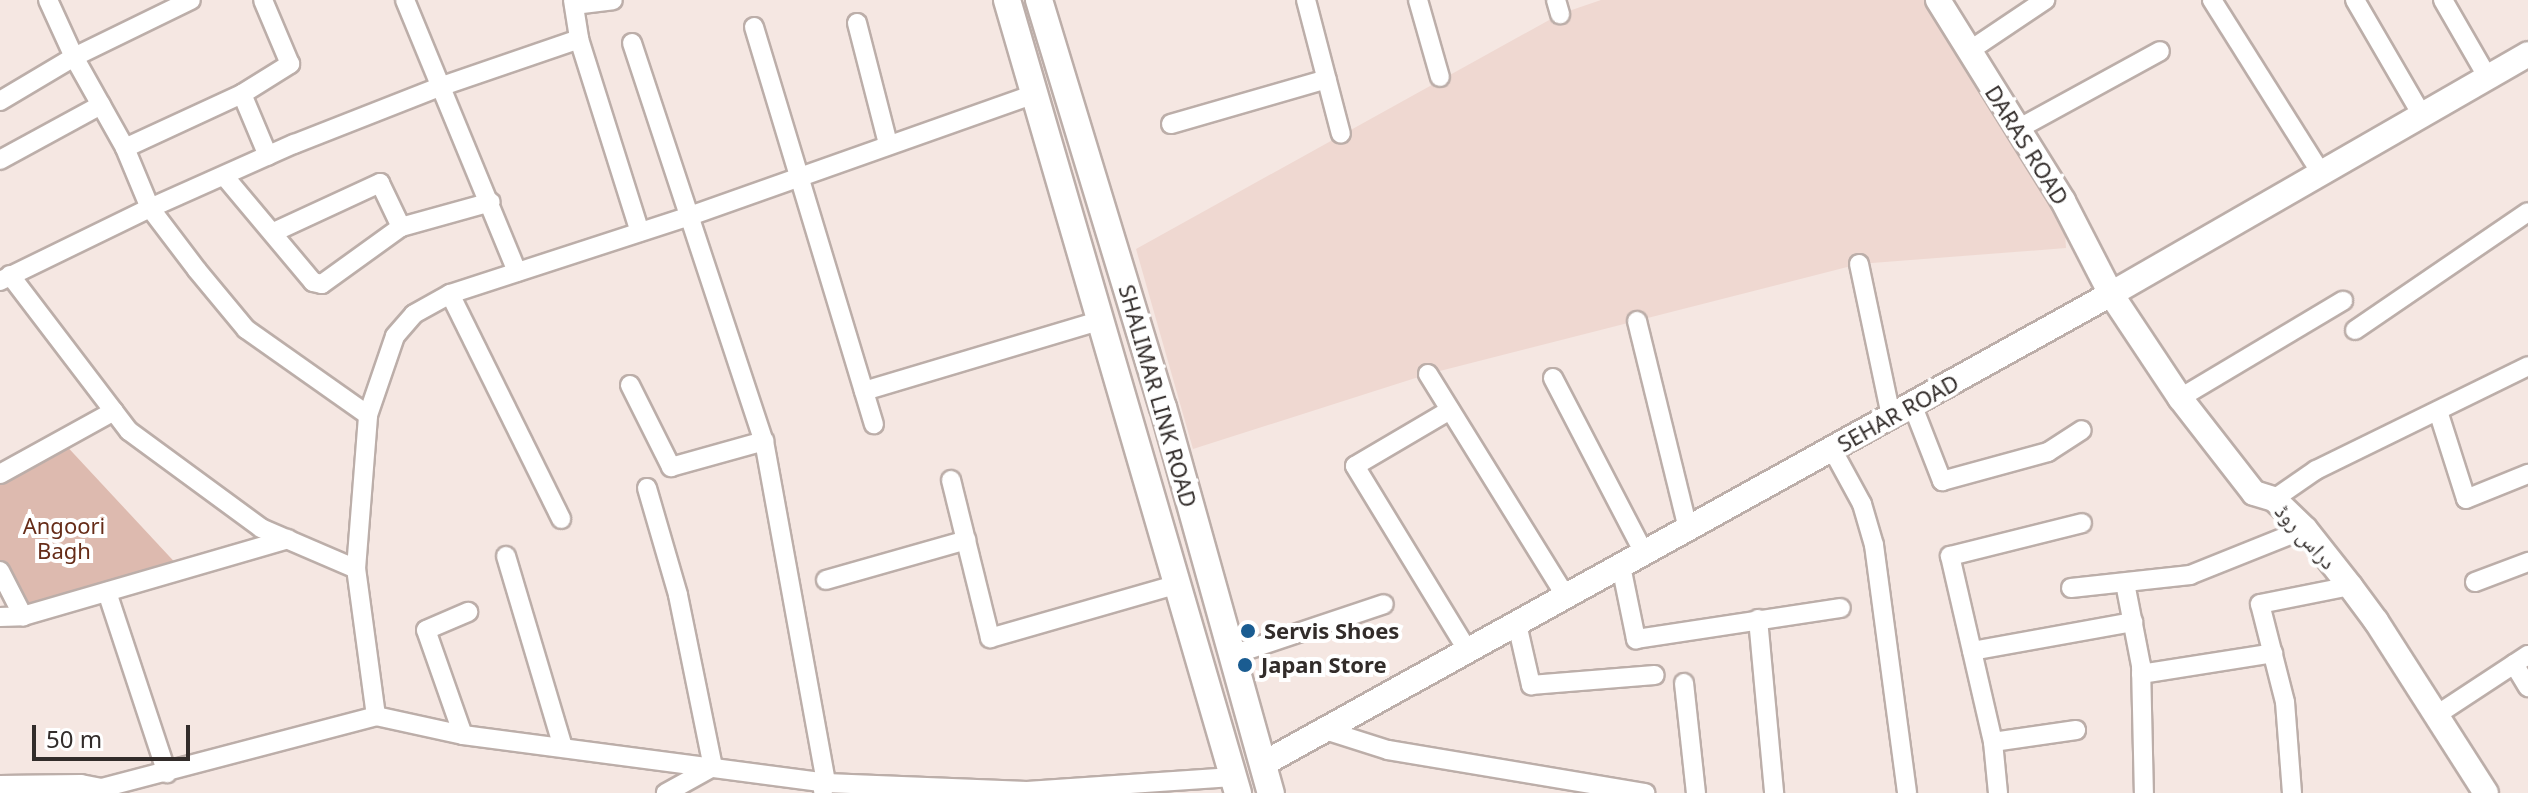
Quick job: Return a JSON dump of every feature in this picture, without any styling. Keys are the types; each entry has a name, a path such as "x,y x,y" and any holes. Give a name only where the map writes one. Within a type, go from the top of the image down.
{"main road":[{"name":"SHALIMAR LINK ROAD","path":"1007,0 1235,785"},
{"name":"SHALIMAR LINK ROAD","path":"1039,0 1163,407 1271,793"},
{"path":"1127,418 1163,407"}],"street":[{"path":"48,0 74,57 125,148 150,208 246,329 368,415"},
{"path":"0,101 74,57 191,0"},
{"path":"125,148 242,94 290,64 263,0"},
{"path":"405,0 491,202 517,272"},
{"path":"613,0 574,2 579,39 640,232"},
{"path":"1306,0 1341,134"},
{"path":"1418,0 1440,77"},
{"name":"DARAS ROAD","path":"1938,0 2016,130 2063,201 2111,294"},
{"path":"1969,51 2045,0"},
{"path":"2212,0 2321,173"},
{"path":"2355,0 2422,115"},
{"path":"2443,0 2488,78"},
{"path":"857,23 888,144"},
{"path":"754,27 874,424"},
{"path":"356,569 261,528 129,431 5,278 150,208 268,156 442,86 579,39"},
{"path":"632,43 687,217 764,441 824,788"},
{"path":"2016,130 2160,51"},
{"name":"SEHAR ROAD","path":"1263,764 2111,294 2528,54"},
{"path":"1171,124 1327,79"},
{"path":"242,94 268,156"},
{"path":"376,716 356,569 368,415 395,336 414,314 450,294 687,217 797,175 1034,94"},
{"path":"0,160 101,105"},
{"path":"225,177 313,282 322,284 401,227 491,202"},
{"path":"274,232 380,183 401,227"},
{"path":"2355,330 2528,212"},
{"path":"1859,264 1891,416"},
{"path":"450,294 561,519"},
{"name":"دراس روڈ","path":"2111,294 2180,398 2254,493 2274,499 2305,529 2350,586 2376,621 2486,793"},
{"path":"2180,398 2343,301"},
{"path":"864,391 1099,321"},
{"path":"1637,321 1688,529"},
{"path":"2274,499 2316,470 2528,366"},
{"path":"1428,374 1566,597"},
{"path":"1553,378 1644,553"},
{"path":"630,385 671,467 764,441"},
{"path":"1912,404 1942,481 2048,452 2082,430"},
{"path":"1450,410 1355,466 1468,651"},
{"path":"0,474 114,411"},
{"path":"2438,411 2466,499 2528,474"},
{"path":"1832,449 1862,504 1874,545 1907,793"},
{"path":"951,480 990,638 1175,585"},
{"path":"647,488 678,595 713,767"},
{"path":"1998,793 1993,742 1950,556 2082,523"},
{"path":"2071,588 2190,575 2305,529"},
{"path":"0,617 23,616 288,539"},
{"path":"826,580 966,540"},
{"path":"506,556 563,747"},
{"path":"2475,582 2528,562"},
{"path":"1621,566 1636,639 1841,608"},
{"path":"0,571 23,616"},
{"path":"2125,583 2141,674 2144,793"},
{"path":"2292,793 2285,702 2260,604 2350,586"},
{"path":"107,592 167,773"},
{"path":"1232,655 1384,604"},
{"path":"463,735 426,630 468,612"},
{"path":"1758,619 1774,793"},
{"path":"1972,651 2133,622"},
{"path":"1517,624 1531,685 1655,675"},
{"path":"2141,674 2273,653"},
{"path":"2435,716 2521,660 2528,687"},
{"path":"1684,683 1696,793"},
{"path":"0,785 81,784 102,788 376,716 463,735 713,767 824,788 1027,791 1235,785"},
{"path":"1325,730 1388,750 1645,793"},
{"path":"1993,742 2076,730"},
{"path":"666,793 713,767"}],"shaded area":[{"path":"1601,0 1935,0 2063,201 2066,248 1859,264 1428,374 1193,449 1136,249 1560,14"}],"green space":[{"name":"Angoori Bagh","path":"61,440 182,570 23,616 0,570 0,474"}],"place":[{"name":"Servis Shoes","path":"1248,631"},
{"name":"Japan Store","path":"1245,665"}]}
